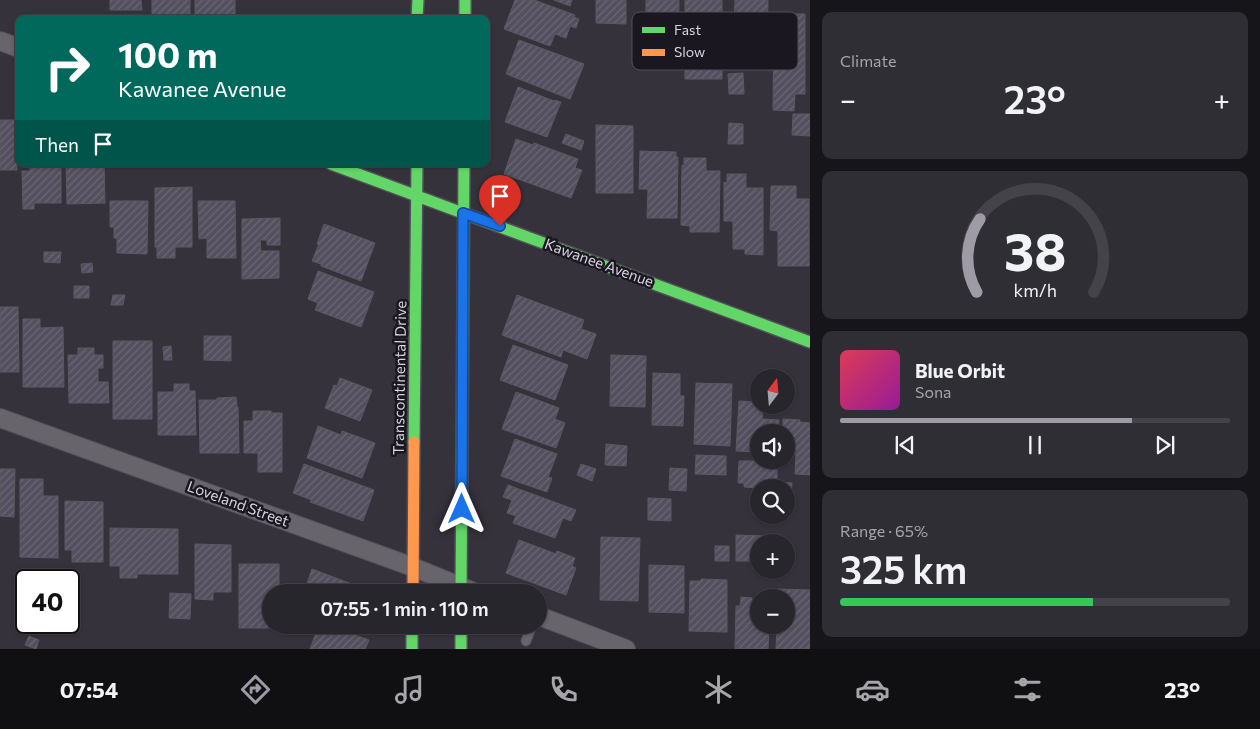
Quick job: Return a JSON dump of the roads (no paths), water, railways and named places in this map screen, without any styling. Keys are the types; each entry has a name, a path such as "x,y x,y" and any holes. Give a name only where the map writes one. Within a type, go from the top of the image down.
{"street":[{"path":"417,15 418,0"},
{"path":"465,0 465,15"},
{"path":"0,41 15,47"},
{"name":"Kawanee Avenue","path":"339,167 810,342"},
{"name":"Transcontinental Drive","path":"413,584 417,167"},
{"path":"464,167 465,584"},
{"name":"Loveland Street","path":"0,418 413,567 450,584"},
{"path":"547,620 607,646 626,649"},
{"path":"412,634 412,649"},
{"path":"461,634 461,649"}],"lane":[{"path":"526,641 529,634"}]}
